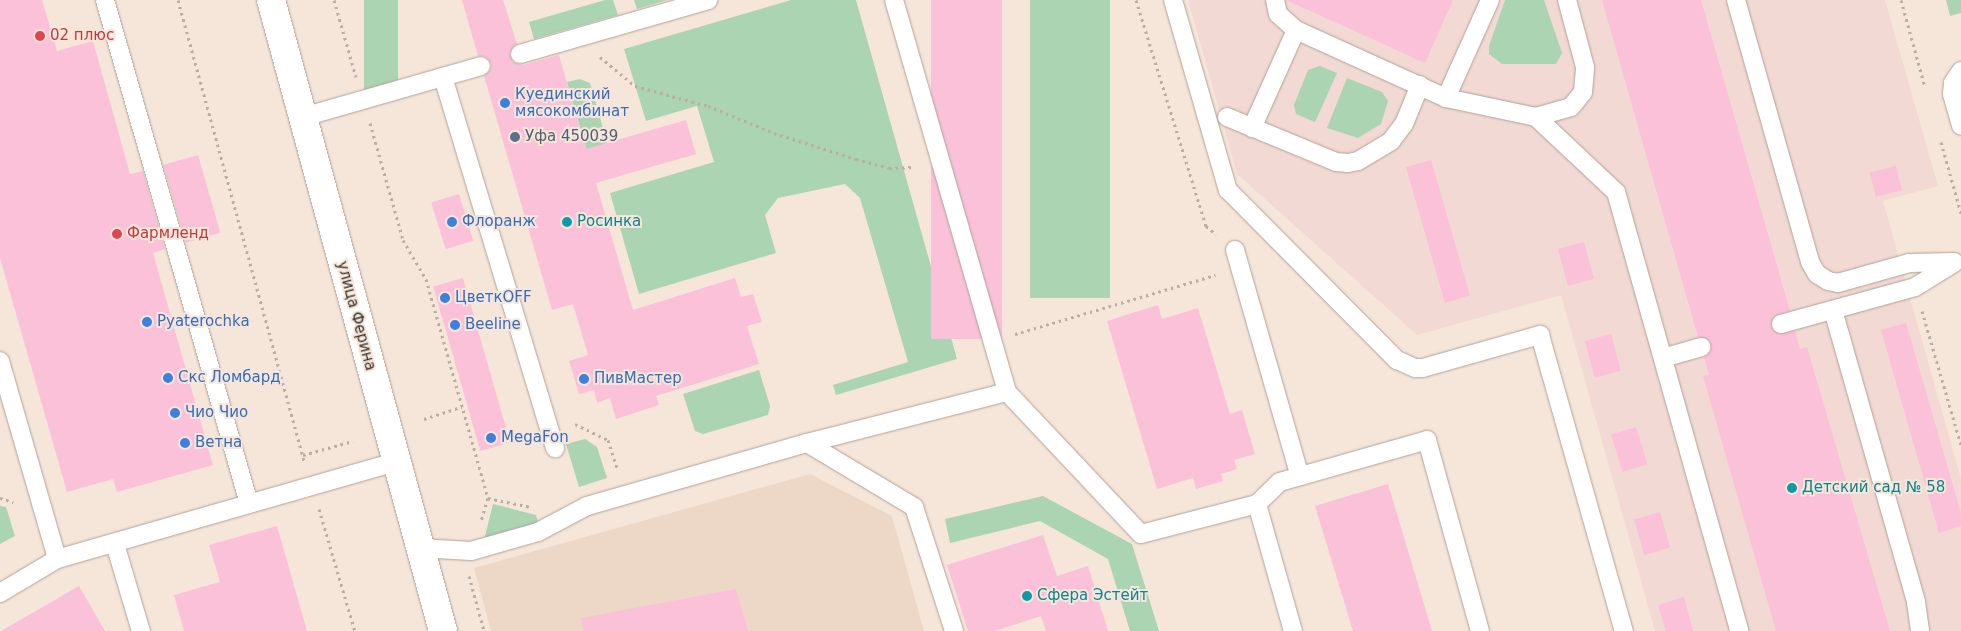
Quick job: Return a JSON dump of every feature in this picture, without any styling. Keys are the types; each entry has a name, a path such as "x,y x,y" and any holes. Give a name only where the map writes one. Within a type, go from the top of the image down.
{"main road":[{"name":"улица Ферина","path":"271,0 395,462 443,631"}],"lane":[{"path":"105,0 249,504"},
{"path":"520,54 708,0"},
{"path":"894,0 1007,392 1141,534 1257,504 1280,482 1427,440 1480,631"},
{"path":"1173,0 1228,190 1397,360 1405,365 1423,368 1540,335 1624,631"},
{"path":"1275,0 1278,14 1296,30 1446,98 1536,117 1571,107 1583,92 1585,67 1567,0"},
{"path":"1446,98 1490,0"},
{"path":"1736,0 1810,262 1817,274 1828,281 1838,283 1908,263 1958,262"},
{"path":"1252,128 1296,30"},
{"path":"303,118 481,66"},
{"path":"1961,71 1953,83 1952,94 1961,126"},
{"path":"443,77 555,448"},
{"path":"1227,117 1336,162 1358,161 1391,141 1399,132 1420,86"},
{"path":"1536,117 1616,192 1739,631"},
{"path":"1235,250 1300,476"},
{"path":"1781,324 1915,286 1958,262"},
{"path":"1833,310 1916,602 1920,631"},
{"path":"1663,358 1700,347"},
{"path":"0,361 57,559"},
{"path":"420,548 471,552 538,532 587,506 807,443 1007,392"},
{"path":"807,443 914,507 954,631"},
{"path":"0,593 57,559 115,544 395,462"},
{"path":"1257,504 1293,631"},
{"path":"115,544 141,631"}],"path":[{"path":"178,0 303,455 355,631"},
{"path":"334,0 403,240 426,278 488,498 471,552 465,562 484,631"},
{"path":"1136,0 1206,226 1235,250"},
{"path":"599,56 635,86 708,106 792,139 889,168 942,163"},
{"path":"993,340 1240,268"},
{"path":"1915,286 1961,445"},
{"path":"424,419 462,407"},
{"path":"303,455 353,441"}],"shaded area":[{"path":"1188,0 1885,0 1938,186 1883,201 1961,479 1961,631 1655,631 1561,295 1417,335 1237,174"},
{"path":"810,474 892,516 924,631 491,631 474,568"}],"green space":[{"path":"364,0 398,0 398,92 364,92"},
{"path":"605,0 613,0 618,15 534,39 529,22"},
{"path":"634,0 667,0 637,9"},
{"path":"791,0 856,0 957,359 836,395 833,385 908,362 860,198 845,184 778,198 765,215 776,253 639,294 610,193 714,162 697,106 646,121 624,49"},
{"path":"1030,0 1110,0 1110,298 1030,298"},
{"path":"1505,0 1544,0 1562,53 1556,64 1502,64 1489,54 1489,46"},
{"path":"1946,0 1961,0 1961,13 1950,16"},
{"path":"1320,66 1337,73 1315,122 1296,114 1294,105 1308,70"},
{"path":"1347,78 1382,92 1388,101 1381,124 1358,138 1327,128"},
{"path":"580,79 590,83 607,142 601,151 588,155 567,82"},
{"path":"759,370 770,406 768,415 703,434 695,431 683,394"},
{"path":"585,439 597,447 607,478 579,487 566,444"},
{"path":"1043,496 1132,544 1159,631 1130,631 1108,559 1040,521 950,543 945,519"},
{"path":"493,504 536,515 539,525 484,540"},
{"path":"0,506 6,507 15,536 0,544"}],"building":[{"path":"0,0 42,0 57,51 93,41 130,174 143,171 165,249 153,253 213,465 117,492 113,479 67,492 0,258"},
{"path":"462,0 503,0 517,44 510,52 513,62 523,65 559,55 586,149 686,120 696,154 596,183 633,310 735,278 741,297 753,294 762,322 747,326 759,364 656,396 659,405 616,419 610,398 597,403 594,390 579,394 569,361 588,355 573,304 552,310 484,76 491,69 491,63 484,56 478,56"},
{"path":"931,0 1002,0 1002,339 931,339"},
{"path":"1286,0 1453,0 1425,63"},
{"path":"1602,0 1701,0 1790,311 1774,316 1771,327 1779,334 1795,331 1800,349 1807,347 1890,631 1776,631 1703,376 1709,375 1704,357 1709,354 1711,345 1708,339 1698,337"},
{"path":"198,155 220,233 186,243 163,165"},
{"path":"1431,160 1470,296 1445,303 1406,167"},
{"path":"1896,166 1902,190 1876,197 1870,173"},
{"name":"Флоранж","path":"459,194 473,241 446,249 431,202"},
{"path":"1584,242 1594,279 1568,286 1558,249"},
{"path":"463,278 510,442 480,451 433,287"},
{"path":"1158,305 1162,319 1198,308 1230,414 1242,410 1255,454 1234,460 1237,469 1221,474 1223,481 1196,489 1193,478 1157,489 1107,321"},
{"path":"1906,323 1961,513 1961,526 1939,533 1881,330"},
{"path":"1611,334 1621,371 1595,378 1585,341"},
{"path":"1636,427 1647,464 1623,472 1611,435"},
{"path":"1388,484 1432,631 1353,631 1315,506"},
{"path":"1660,512 1670,548 1644,555 1634,519"},
{"path":"277,526 307,631 184,631 174,595 220,582 209,545"},
{"name":"Сфера Эстейт","path":"1043,535 1057,576 1088,566 1108,631 1046,631 1041,616 995,631 968,631 947,565"},
{"path":"79,586 105,631 1,631"},
{"path":"736,589 748,631 583,631 581,618"},
{"path":"1684,597 1693,631 1666,631 1658,605"}],"place":[{"name":"02 плюс","path":"40,36"},
{"name":"Куединский мясокомбинат","path":"505,103"},
{"name":"Уфа 450039","path":"515,137"},
{"name":"Флоранж","path":"452,222"},
{"name":"Росинка","path":"567,222"},
{"name":"Фармленд","path":"117,234"},
{"name":"ЦветкOFF","path":"445,298"},
{"name":"Pyaterochka","path":"147,322"},
{"name":"Beeline","path":"455,325"},
{"name":"Скс Ломбард","path":"168,378"},
{"name":"ПивМастер","path":"584,379"},
{"name":"Чио Чио","path":"175,413"},
{"name":"MegaFon","path":"491,438"},
{"name":"Ветна","path":"185,443"},
{"name":"Детский сад № 58","path":"1792,488"},
{"name":"Сфера Эстейт","path":"1027,596"}]}
